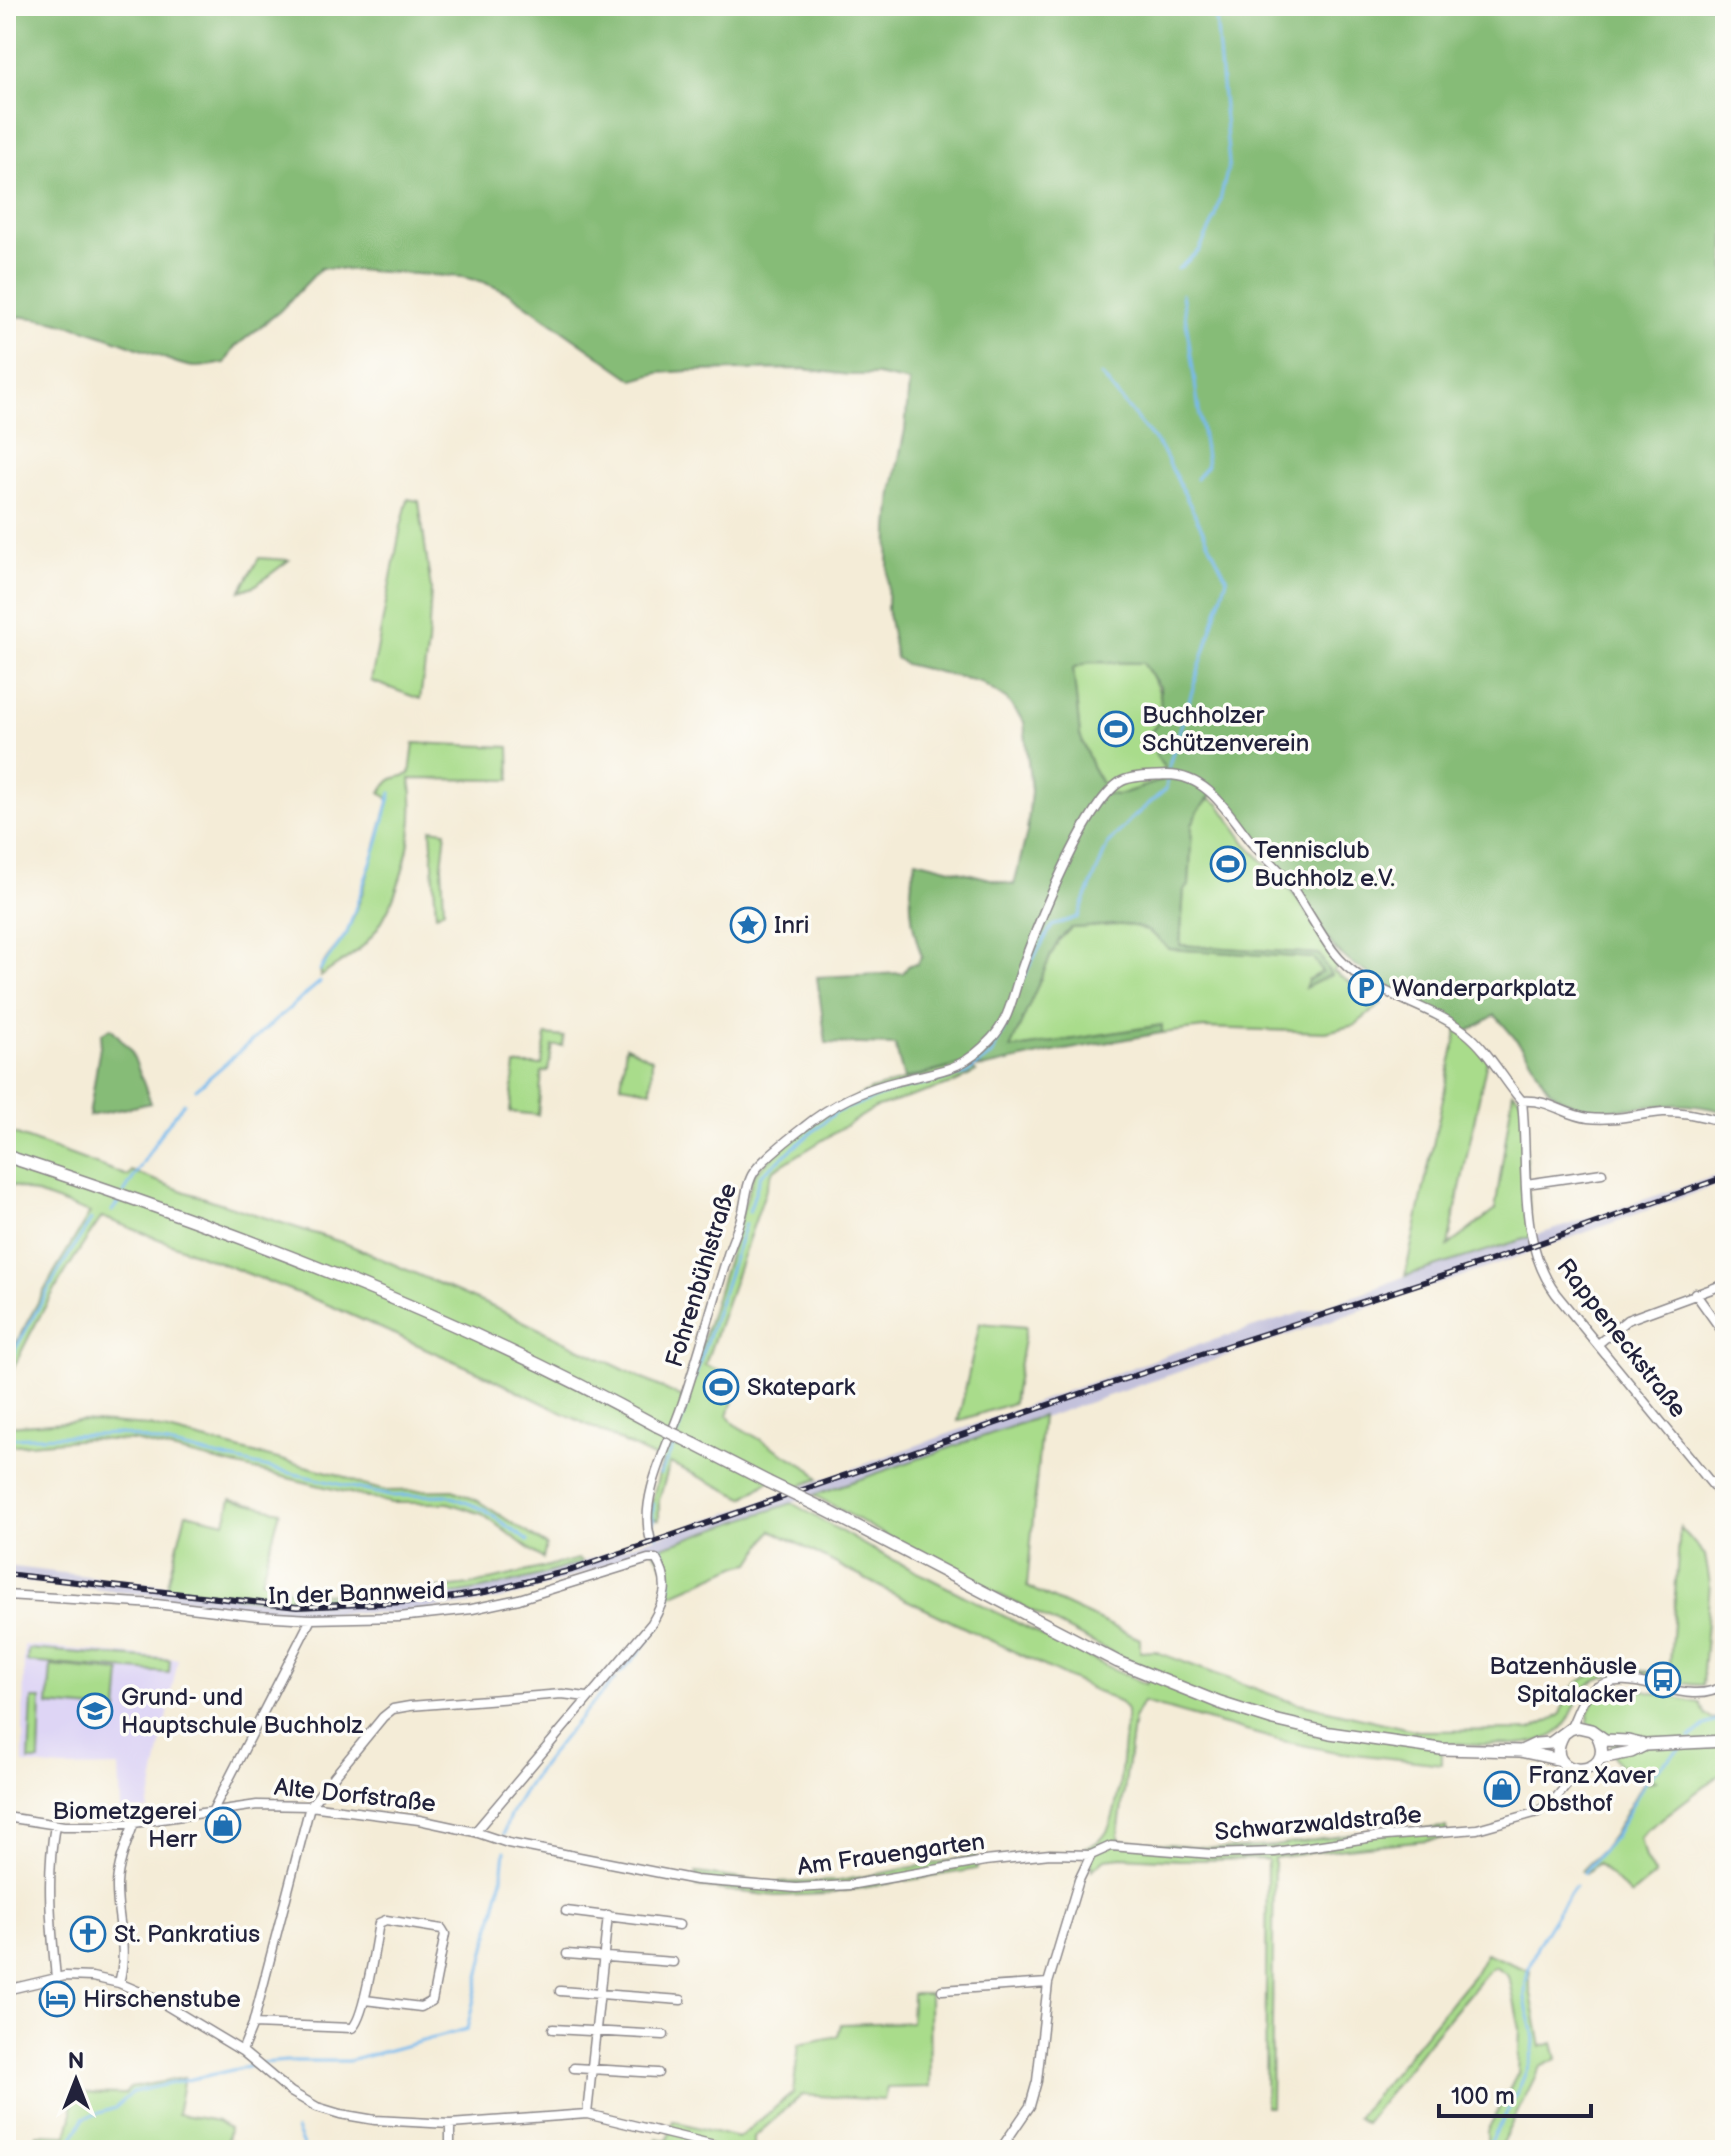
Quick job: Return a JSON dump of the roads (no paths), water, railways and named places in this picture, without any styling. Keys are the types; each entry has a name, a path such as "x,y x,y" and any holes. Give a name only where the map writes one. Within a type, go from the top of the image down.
{"main road":[{"path":"6,1156 271,1250 513,1353 822,1508 1118,1662 1220,1703 1330,1733 1441,1749 1520,1751 1563,1762 1579,1770 1591,1767 1600,1758 1631,1752 1645,1745"},
{"path":"1520,1751 1536,1744 1551,1743 1567,1732 1587,1728 1605,1740 1645,1745 1719,1741"},
{"path":"1563,1762 1558,1747 1567,1732"},
{"path":"1597,1735 1601,1744 1600,1758"}],"street":[{"name":"Fohrenbühlstraße","path":"650,1537 647,1516 654,1477 663,1461 687,1389 742,1215 752,1173 804,1127 835,1105 895,1081 964,1064 993,1037 1010,1009 1034,933 1072,850 1102,801 1121,782 1168,776 1187,778 1222,802 1249,839 1284,876 1333,952 1345,965 1393,996 1451,1023 1465,1033 1488,1055 1522,1101"},
{"path":"1522,1101 1549,1103 1583,1118 1613,1120 1663,1112 1687,1113 1725,1122"},
{"name":"Rappeneckstraße","path":"1522,1101 1529,1225 1540,1268 1556,1294 1725,1500"},
{"path":"1526,1184 1602,1173"},
{"path":"1598,1344 1627,1320 1725,1284"},
{"path":"1695,1293 1725,1335"},
{"name":"In der Bannweid","path":"6,1595 156,1604 311,1619 399,1617 472,1609 519,1599 656,1559 666,1584 664,1601 652,1623 587,1697"},
{"path":"212,1812 311,1619"},
{"path":"1567,1732 1591,1691 1618,1681 1695,1694 1715,1691 1725,1685"},
{"path":"242,2051 253,2024 310,1806 383,1717 393,1709 410,1706 562,1694 587,1697"},
{"path":"475,1832 587,1697"},
{"path":"1580,1709 1587,1728"},
{"path":"1563,1762 1564,1788"},
{"name":"Schwarzwaldstraße","path":"1091,1855 1111,1846 1212,1854 1275,1852 1374,1837 1477,1829 1538,1812 1548,1806 1579,1770"},
{"name":"Alte Dorfstraße","path":"6,1817 55,1825 134,1823 257,1805 310,1806 375,1813 555,1851"},
{"path":"119,1983 123,1967 123,1930 117,1881 134,1823"},
{"path":"55,1825 50,1868 56,1978"},
{"name":"Am Frauengarten","path":"555,1851 696,1880 796,1888 849,1885 1037,1855 1091,1855"},
{"path":"1000,2150 1030,2106 1037,2081 1048,1983 1079,1880 1091,1855"},
{"path":"566,1911 679,1925"},
{"path":"587,2114 608,1915"},
{"path":"253,2024 352,2028 358,2023 365,2000 379,1923 386,1920 442,1929 445,1934 432,2001 421,2007 365,2000"},
{"path":"567,1954 673,1962"},
{"path":"6,1990 81,1975 119,1983 154,1998 242,2051 291,2092 317,2107 340,2114 375,2120 450,2124 587,2114 735,2150"},
{"path":"942,1990 1048,1983"},
{"path":"560,1991 681,2000"},
{"path":"553,2029 664,2035"},
{"path":"574,2068 658,2073"},
{"path":"450,2124 450,2150"}],"waterway":[{"path":"1178,269 1199,251 1216,216 1229,164 1215,6"},
{"path":"1182,294 1207,465 1196,479"},
{"path":"1023,977 1052,926 1078,917 1108,844 1166,789 1170,762 1227,579 1163,451 1101,375"},
{"path":"320,970 347,933 391,793"},
{"path":"196,1089 320,982"},
{"path":"749,1212 760,1176 836,1112 897,1090 966,1074 992,1054 1005,1026"},
{"path":"124,1193 163,1130 184,1103"},
{"path":"112,1211 120,1200"},
{"path":"6,1366 91,1220"},
{"path":"694,1380 745,1224"},
{"path":"678,1434 688,1399"},
{"path":"6,1438 121,1434 390,1496 447,1495 483,1509 528,1541"},
{"path":"660,1474 676,1441"},
{"path":"653,1504 653,1523"},
{"path":"654,1528 657,1536"},
{"path":"661,1548 663,1554"},
{"path":"619,1674 651,1637 666,1609 669,1578 665,1561"},
{"path":"504,1834 509,1817 534,1776 615,1679"},
{"path":"1690,1738 1707,1724 1725,1719"},
{"path":"1583,1873 1615,1836 1646,1780 1683,1746"},
{"path":"262,2063 349,2061 467,2029 502,1878 505,1851"},
{"path":"1486,2150 1519,2089 1533,2050 1534,2036 1525,1996 1529,1966 1542,1938 1575,1886"},
{"path":"63,2150 68,2147 84,2118 115,2108 133,2092 255,2065"},
{"path":"296,2130 305,2150"},
{"path":"6,2142 52,2150"}],"railway":[{"path":"6,1574 297,1607 428,1601 485,1592 572,1570 1103,1386 1495,1259 1725,1177"}],"place":[{"name":"Buchholzer Schützenverein","path":"1116,729"},
{"name":"Tennisclub Buchholz e.V.","path":"1228,864"},
{"name":"Inri","path":"748,925"},
{"name":"Wanderparkplatz","path":"1366,988"},
{"name":"Skatepark","path":"721,1387"},
{"name":"Batzenhäusle Spitalacker","path":"1663,1680"},
{"name":"Grund- und Hauptschule Buchholz","path":"95,1711"},
{"name":"Franz Xaver Obsthof","path":"1502,1789"},
{"name":"Biometzgerei Herr","path":"223,1825"},
{"name":"St. Pankratius","path":"88,1934"},
{"name":"Hirschenstube","path":"57,1999"}]}
